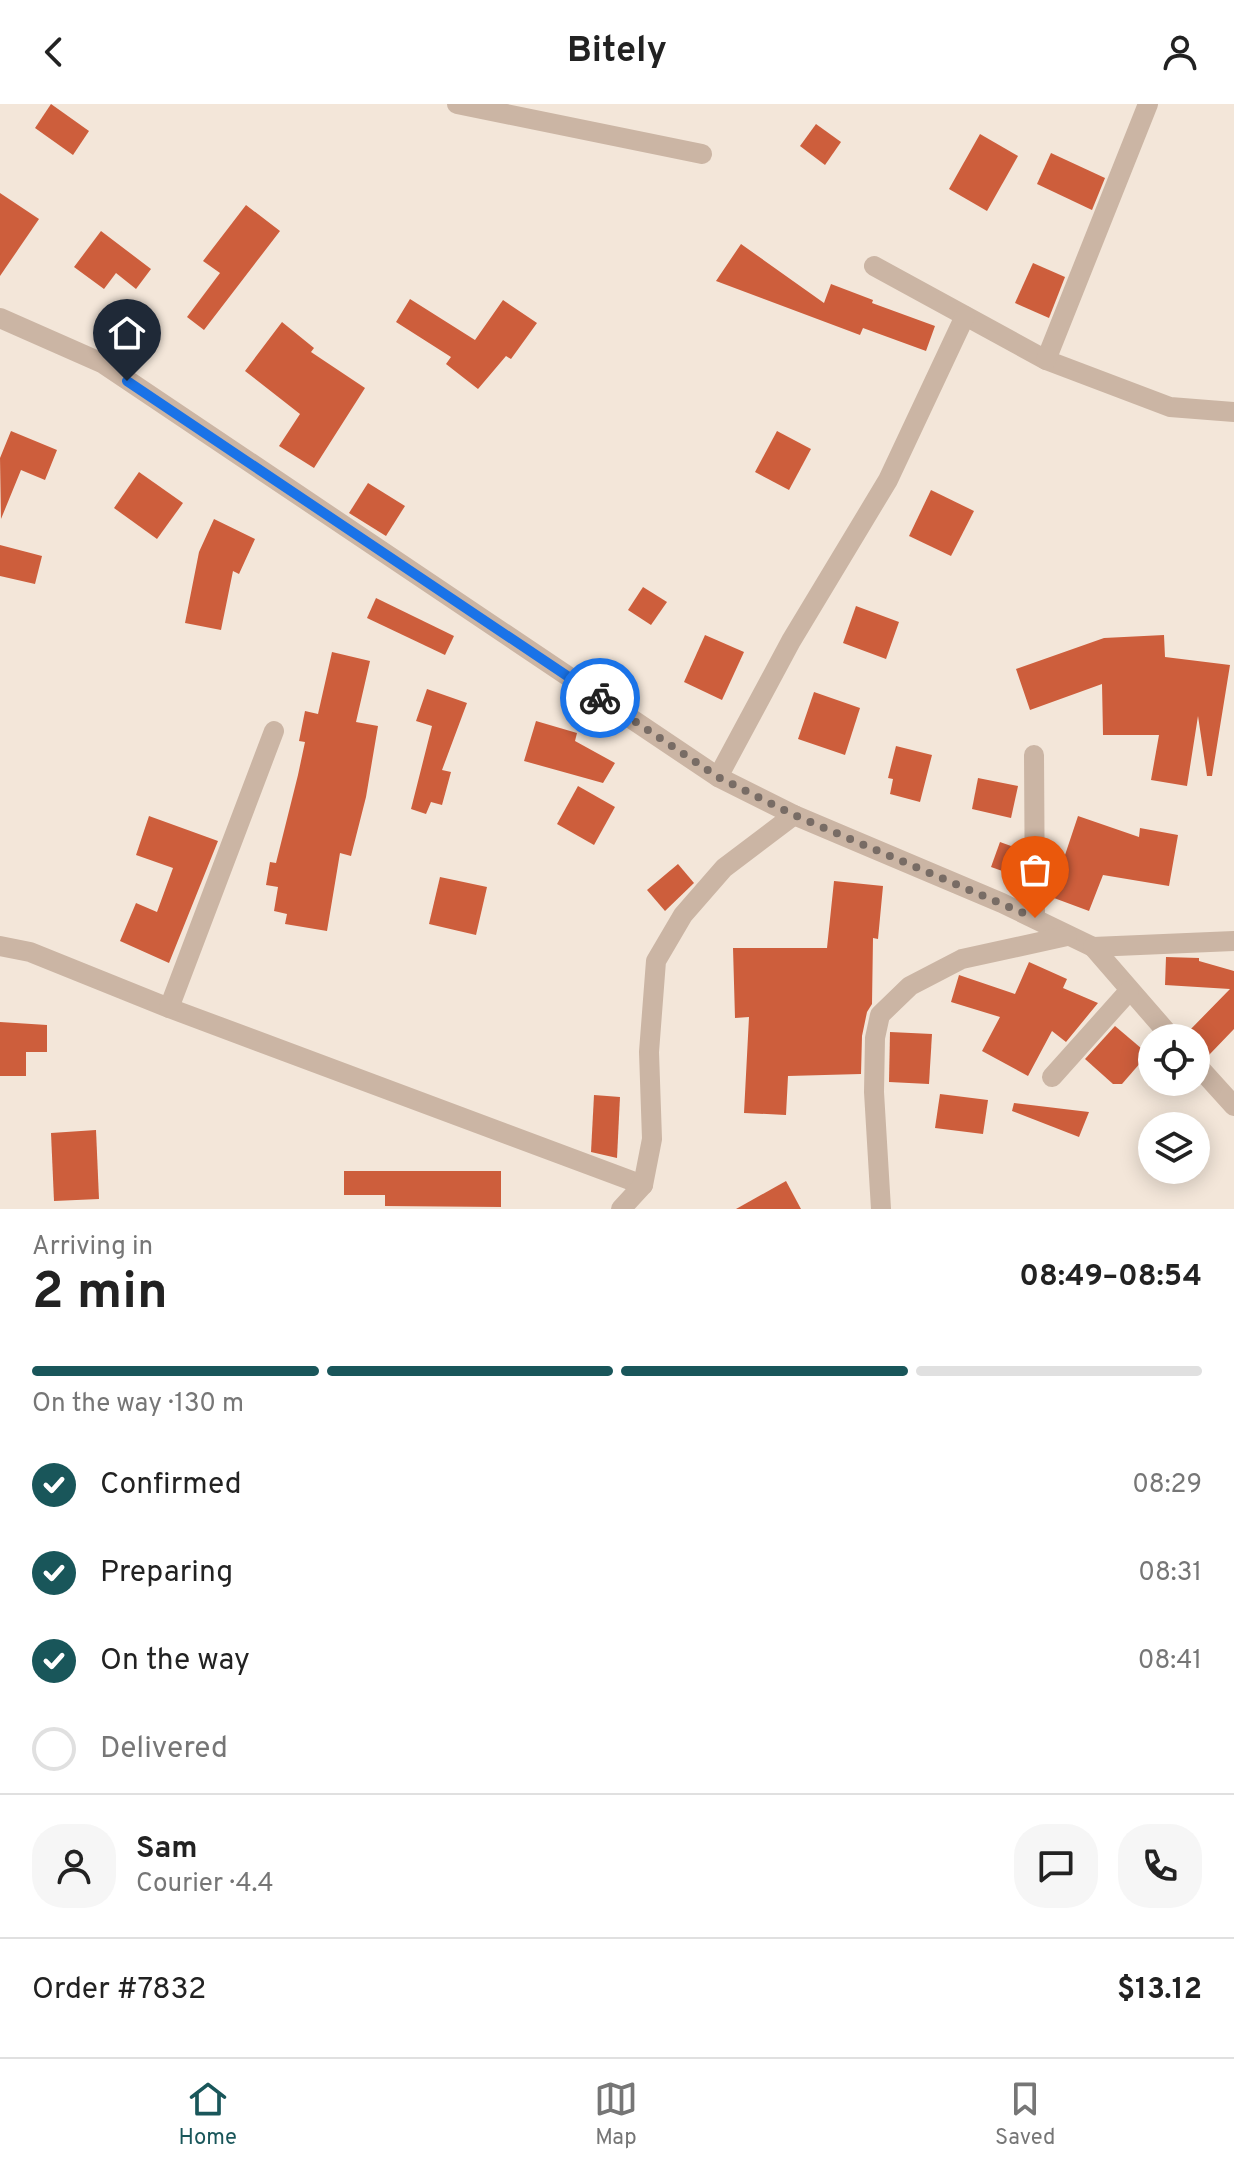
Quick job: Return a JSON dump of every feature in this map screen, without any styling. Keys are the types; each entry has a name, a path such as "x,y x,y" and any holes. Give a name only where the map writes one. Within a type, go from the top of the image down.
{"street":[{"path":"457,104 702,154"},
{"path":"1046,360 1148,104"},
{"path":"874,266 1046,360 1170,407 1234,412"},
{"path":"718,777 791,641 888,480 965,316"},
{"path":"0,318 102,363 718,777 794,815 1035,918 1093,947 1234,941"},
{"path":"169,1008 274,731"},
{"path":"1034,755 1035,918"},
{"path":"621,1209 643,1185 652,1139 649,1052 656,961 683,915 724,868 794,815"},
{"path":"881,1209 874,1092 875,1038 880,1015 910,986 962,959 1067,936"},
{"path":"0,946 30,952 169,1008 643,1185"},
{"path":"1093,947 1159,1024"},
{"path":"1052,1077 1129,991"},
{"path":"1210,1079 1234,1106"}],"building":[{"path":"51,104 89,131 73,155 35,128"},
{"path":"816,124 841,142 825,165 800,146"},
{"path":"980,134 1018,156 987,211 949,189"},
{"path":"1051,153 1105,178 1092,210 1037,184"},
{"path":"0,193 39,219 0,276"},
{"path":"246,205 280,231 204,330 187,317 220,273 203,261"},
{"path":"101,231 151,269 136,289 116,273 104,289 74,267"},
{"path":"741,244 824,303 831,284 935,326 926,351 863,328 860,335 716,281"},
{"path":"1033,263 1065,277 1049,318 1015,303"},
{"path":"410,299 475,340 503,300 537,323 511,359 506,356 478,389 446,364 451,357 396,322"},
{"path":"282,322 314,348 311,352 365,388 314,468 279,446 300,414 245,371"},
{"path":"11,431 57,450 45,480 21,470 1,519 0,458"},
{"path":"777,431 811,449 789,490 755,472"},
{"path":"139,472 183,503 157,539 114,508"},
{"path":"368,483 405,506 386,536 349,513"},
{"path":"931,490 974,511 951,556 909,536"},
{"path":"214,519 255,539 239,574 233,571 221,630 185,623 199,552"},
{"path":"0,545 42,556 35,584 0,576"},
{"path":"643,587 667,602 651,625 628,610"},
{"path":"376,598 454,636 445,655 367,618"},
{"path":"856,606 899,622 886,659 843,643"},
{"path":"705,635 744,652 722,700 684,682"},
{"path":"1164,635 1165,657 1230,665 1212,776 1207,776 1198,716 1187,786 1151,780 1159,735 1103,735 1102,684 1030,710 1016,669 1104,638"},
{"path":"332,652 370,661 356,722 378,726 366,797 351,856 340,853 327,931 285,924 287,914 274,911 278,887 266,885 270,862 276,863 298,775 305,742 299,741 305,711 318,714"},
{"path":"427,689 467,703 442,770 451,772 442,805 431,802 426,814 411,809 432,726 416,721"},
{"path":"814,692 860,708 845,755 798,739"},
{"path":"536,721 577,733 575,741 615,763 603,783 524,761"},
{"path":"896,746 932,755 920,802 890,794 893,779 888,778"},
{"path":"978,778 1018,786 1011,818 972,809"},
{"path":"578,786 615,807 594,845 557,824"},
{"path":"149,816 218,841 169,963 120,941 136,903 157,912 173,868 136,855"},
{"path":"1078,816 1139,837 1140,828 1178,835 1169,886 1103,875 1089,911 1054,898 1057,890 1048,887 1048,859 1062,864"},
{"path":"1000,842 1022,850 1022,878 991,867"},
{"path":"678,864 694,883 665,911 647,890"},
{"path":"440,877 487,887 476,935 429,924"},
{"path":"834,881 883,886 878,939 873,938 872,1004 862,1036 861,1074 788,1076 786,1115 744,1113 749,1017 735,1018 733,948 827,948"},
{"path":"1166,957 1199,958 1199,961 1234,971 1234,1029 1210,1054 1210,1024 1196,1024 1230,989 1165,985"},
{"path":"1029,962 1067,979 1063,988 1098,1003 1066,1042 1052,1031 1028,1076 982,1051 1000,1017 951,1002 959,975 1015,994"},
{"path":"0,1022 47,1025 47,1052 26,1052 26,1076 0,1076"},
{"path":"1115,1026 1138,1046 1138,1066 1122,1084 1113,1084 1085,1059"},
{"path":"890,1032 932,1034 929,1084 889,1082"},
{"path":"940,1094 988,1100 983,1134 935,1128"},
{"path":"594,1095 620,1097 617,1158 591,1152"},
{"path":"1014,1103 1089,1112 1079,1137 1012,1111"},
{"path":"96,1130 99,1199 54,1201 51,1133"},
{"path":"344,1171 501,1171 501,1207 385,1206 385,1195 344,1195"},
{"path":"786,1181 801,1209 736,1209"}],"way so far":[{"path":"600,698 718,777 794,815 1035,918"}],"route":[{"path":"127,381 600,698"}]}
